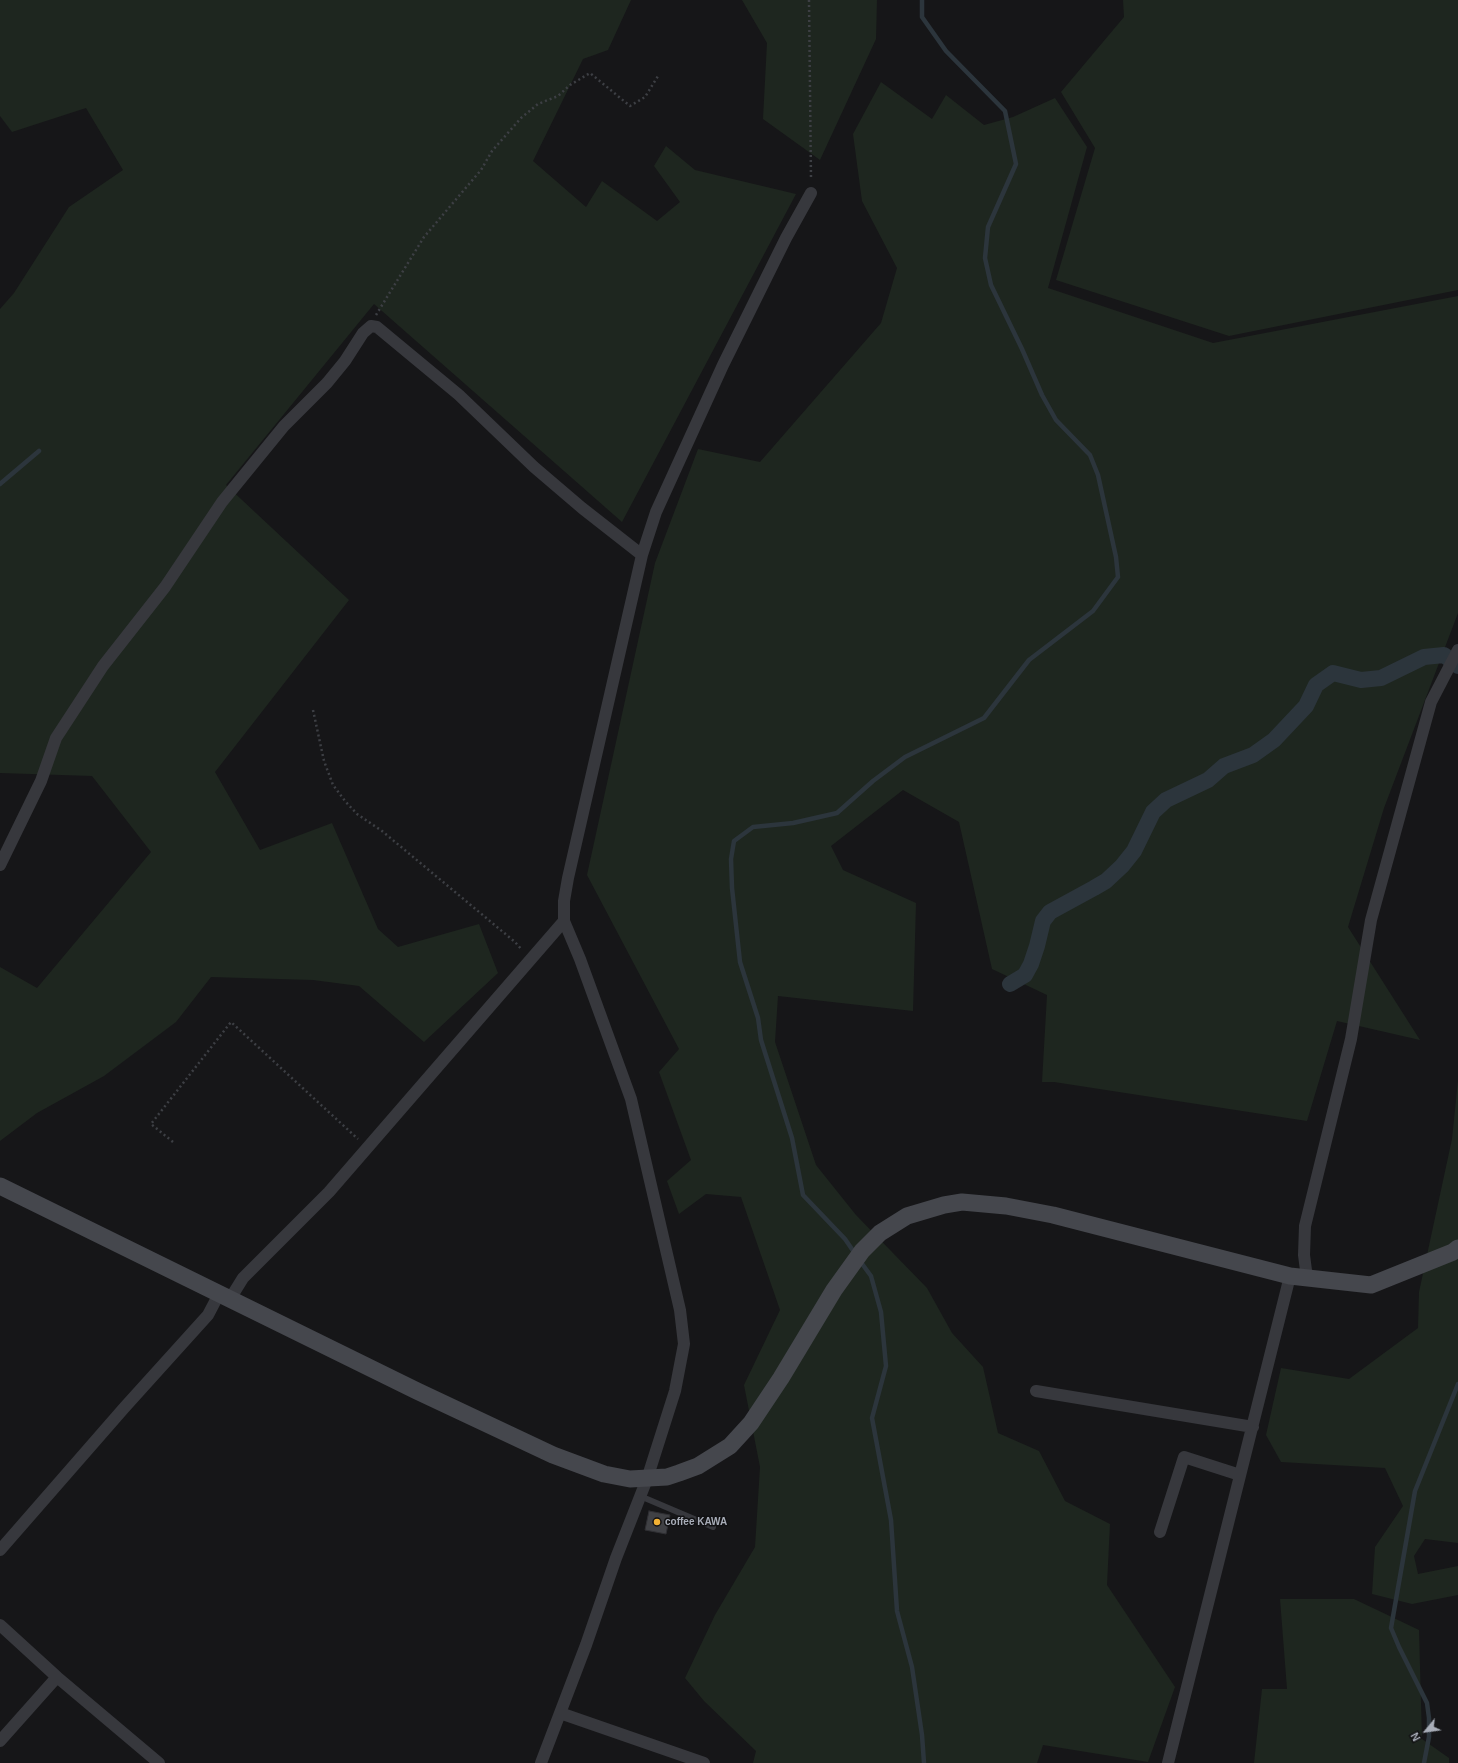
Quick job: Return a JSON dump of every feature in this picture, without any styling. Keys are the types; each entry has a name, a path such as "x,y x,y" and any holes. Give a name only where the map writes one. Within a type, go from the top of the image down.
{"street":[{"path":"541,1763 647,1479 674,1391 684,1344 680,1310 631,1099 580,959 564,921 564,901 642,555 656,512 723,365 786,238 811,193"},
{"path":"0,865 41,781 56,738 103,666 165,587 222,502 284,426 327,383 345,361 363,333 371,326 377,327 459,395 564,493 642,555"},
{"path":"1168,1763 1240,1475 1304,1255 1305,1226 1351,1039 1371,920 1431,702 1458,650"},
{"path":"0,1550 124,1408 208,1315 329,1192 564,921"},
{"path":"0,1186 417,1392 553,1455 604,1474 630,1479 667,1477 698,1466 716,1456 739,1438 751,1423 781,1378 847,1270 862,1251 880,1233 907,1216 928,1209 962,1202 982,1202 1053,1215 1298,1277 1370,1285 1453,1252 1458,1248"},
{"path":"1036,1391 1253,1427"},
{"path":"1160,1532 1184,1457 1240,1475"},
{"path":"0,1625 57,1678 159,1763"},
{"path":"0,1741 57,1678"},
{"path":"560,1713 704,1763"}],"lane":[{"path":"640,1496 713,1527"}],"path":[{"path":"809,0 811,193"},
{"path":"371,326 424,237 481,170 492,150 520,118 538,104 558,96 570,85 590,73 630,106 645,96 658,76"},
{"path":"313,710 324,761 333,785 345,801 357,814 382,831 515,942 530,960"},
{"path":"173,1142 151,1124 232,1022 367,1148"}],"shaded area":[{"path":"0,0 631,0 608,50 583,59 533,161 586,207 602,181 657,221 680,202 654,166 666,146 695,170 796,194 622,522 374,304 226,485 349,600 215,772 260,850 332,823 378,929 398,947 479,924 498,973 424,1042 359,986 313,980 211,977 176,1022 104,1076 37,1113 0,1141 0,967 37,988 151,852 92,776 0,773 0,309 14,293 69,207 123,170 86,108 12,132 0,116"},
{"path":"742,0 877,0 876,39 820,160 763,119 767,43"},
{"path":"1123,0 1458,0 1458,290 1229,336 1056,280 1095,148 1061,92 1124,17"},
{"path":"881,82 932,119 946,95 984,125 1013,117 1055,98 1087,147 1048,288 1213,343 1458,296 1458,613 1384,808 1348,927 1420,1040 1337,1021 1307,1121 1054,1082 1042,1082 1047,995 992,969 959,822 903,790 831,846 843,870 916,903 913,1011 778,996 775,1042 816,1165 856,1215 927,1288 952,1333 983,1367 998,1433 1039,1451 1065,1501 1110,1524 1107,1585 1175,1687 1148,1762 1043,1745 1037,1763 753,1763 756,1751 704,1701 685,1678 715,1615 755,1547 760,1467 744,1385 780,1310 741,1197 706,1194 679,1214 667,1181 691,1160 659,1072 679,1049 587,875 655,563 698,449 760,462 881,323 897,268 862,201 853,134"},
{"path":"1458,1080 1458,1543 1425,1539 1414,1556 1418,1574 1458,1566 1458,1595 1412,1604 1372,1594 1375,1547 1403,1506 1385,1468 1281,1462 1266,1435 1281,1368 1349,1379 1418,1328 1419,1292 1452,1139"},
{"path":"1280,1599 1354,1599 1419,1630 1422,1739 1449,1758 1449,1763 1254,1763 1262,1689 1287,1689"}],"building":[{"name":"coffee KAWA","path":"649,1511 670,1515 666,1534 645,1530"}],"waterway":[{"path":"856,1255 845,1239 803,1195 792,1138 761,1040 758,1018 740,962 732,888 731,859 734,841 753,827 793,823 837,813 873,781 905,757 984,718 1029,660 1093,611 1118,577 1116,557 1098,475 1090,455 1056,420 1042,395 1022,349 991,285 985,258 988,227 1016,164 1005,111 946,51 922,17 922,0"},
{"path":"0,484 39,451"},
{"path":"1010,984 1025,975 1031,964 1043,921 1050,912 1106,881 1122,866 1134,851 1153,812 1166,800 1208,780 1224,766 1253,755 1274,740 1306,706 1316,685 1333,673 1361,680 1381,678 1424,657 1444,655 1458,666"},
{"path":"860,1261 871,1276 881,1312 886,1366 872,1418 891,1520 897,1611 912,1667 922,1735 924,1763"},
{"path":"1424,1763 1429,1737 1427,1703 1391,1628 1415,1491 1458,1384"}],"place":[{"name":"coffee KAWA","path":"657,1522"}]}
